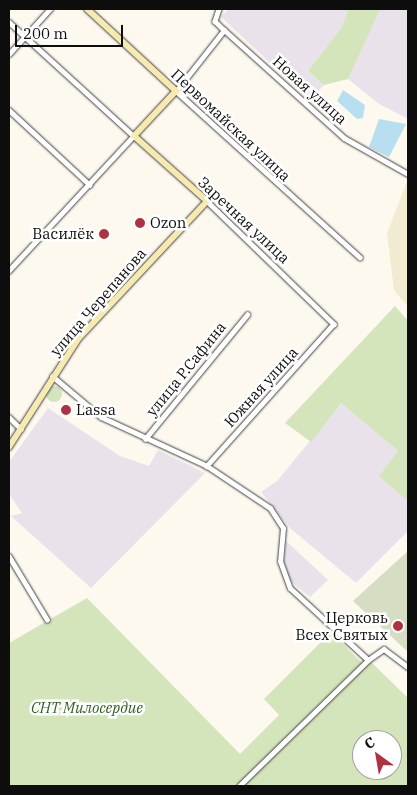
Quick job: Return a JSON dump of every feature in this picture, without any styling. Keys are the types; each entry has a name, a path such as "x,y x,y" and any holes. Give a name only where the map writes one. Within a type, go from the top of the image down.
{"main road":[{"name":"Первомайская улица","path":"87,9 176,91"},
{"path":"134,136 176,91"},
{"name":"Заречная улица","path":"134,136 207,201"},
{"name":"улица Черепанова","path":"9,447 52,375 78,339 207,201"}],"street":[{"path":"9,54 50,9"},
{"path":"176,91 224,30 215,21 219,9"},
{"name":"Заречная улица","path":"9,22 134,136"},
{"name":"Новая улица","path":"224,30 344,138 408,174"},
{"name":"Первомайская улица","path":"176,91 360,257"},
{"path":"9,110 90,185"},
{"path":"9,271 134,136"},
{"name":"Заречная улица","path":"207,201 334,324"},
{"name":"улица Р.Сафина","path":"145,439 247,315"},
{"name":"Южная улица","path":"207,466 334,324"},
{"path":"52,375 90,409 145,439 207,466 278,517 283,528 281,570 290,588 368,660"},
{"path":"9,417 21,429"},
{"path":"9,556 47,619"},
{"path":"239,786 368,660 384,649 408,667"}],"shaded area":[{"path":"228,9 349,9 341,28 308,71 324,85 310,100 221,17"},
{"path":"408,9 408,119 379,104 348,79 378,10"},
{"path":"408,179 408,307 394,290 387,233"},
{"path":"341,403 398,451 408,500 408,531 356,583 291,529 261,492 277,481"},
{"path":"48,408 120,456 149,466 158,450 205,473 91,588 11,516 22,513 9,494 9,462"},
{"path":"286,541 328,580 310,597 289,580 284,562"}],"green space":[{"path":"349,9 380,9 348,79 324,85 308,71 341,28"},
{"path":"395,306 408,321 408,501 379,476 398,451 341,403 311,442 285,423"},
{"path":"51,386 57,386 62,391 60,400 51,402 46,397 46,391"},
{"path":"408,551 408,652 353,601"},
{"name":"СНТ Милосердие","path":"87,598 240,754 279,715 264,699 331,632 362,663 236,786 9,786 9,643"},
{"path":"370,661 408,698 408,786 242,786"}],"water":[{"path":"343,90 365,105 363,118 357,119 337,101"},
{"path":"379,119 406,124 389,157 369,147"}],"place":[{"name":"Ozon","path":"140,223"},
{"name":"Василёк","path":"104,234"},
{"name":"Lassa","path":"66,410"},
{"name":"Церковь Всех Святых","path":"398,626"}]}
